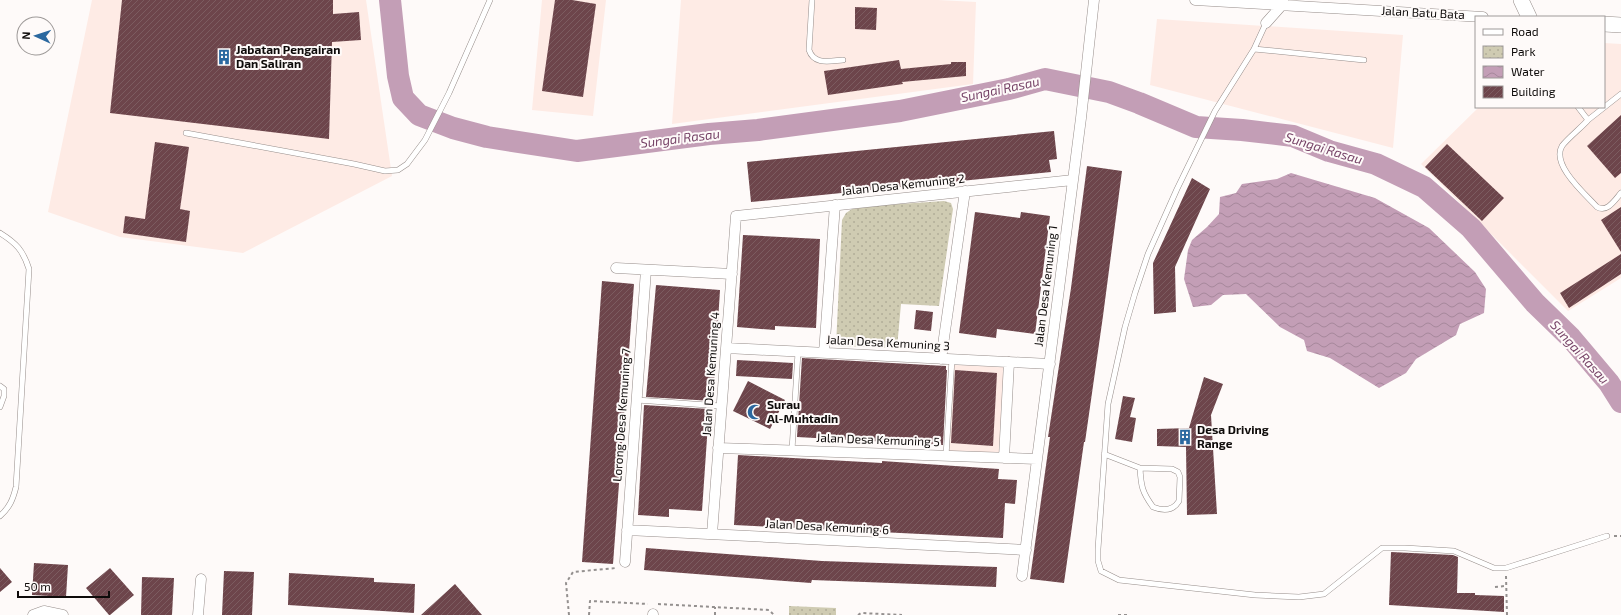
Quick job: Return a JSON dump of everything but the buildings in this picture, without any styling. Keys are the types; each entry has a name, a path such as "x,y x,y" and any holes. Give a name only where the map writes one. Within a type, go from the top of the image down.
{"street":[{"name":"Jalan Desa Kemuning 1","path":"1022,576 1082,118 1094,0"},
{"name":"Jalan Batu Bata","path":"1195,0 1282,3 1475,16"},
{"path":"1521,0 1529,16"},
{"path":"1263,2 1266,23"},
{"path":"1266,23 1282,3"},
{"path":"1605,24 1621,25"},
{"name":"Jalan Desa Kemuning 2","path":"736,216 1073,180"},
{"path":"946,359 965,191"},
{"path":"824,353 835,205"},
{"name":"Jalan Desa Kemuning 4","path":"712,534 736,216"},
{"path":"616,268 732,274"},
{"name":"Lorong Desa Kemuning 7","path":"624,562 646,270"},
{"name":"Jalan Desa Kemuning 3","path":"726,348 1050,364"},
{"path":"1004,458 1010,362"},
{"name":"Jalan Desa Kemuning 5","path":"718,448 1037,459"},
{"name":"Jalan Desa Kemuning 6","path":"627,530 1026,550"},
{"path":"198,615 201,579"},
{"path":"33,615 44,612 63,615"}],"lane":[{"path":"186,133 347,162 384,171 398,170 407,164 425,140 449,93 490,0"},
{"path":"812,0 809,50 811,57 817,61 843,60"},
{"path":"1266,23 1254,49 1216,111 1162,221 1148,254 1135,293 1125,327 1108,404 1098,561 1102,571 1119,580 1255,595 1299,597 1324,594 1382,548 1454,551 1494,568 1506,568 1607,536"},
{"path":"1254,49 1364,60"},
{"path":"1605,107 1621,94"},
{"path":"1579,108 1588,120"},
{"path":"1603,108 1588,120 1562,147 1560,157 1563,169 1597,207 1601,209 1610,205 1621,193"},
{"path":"0,233 13,241 24,254 29,269 16,487 12,502 0,516"},
{"path":"792,450 798,352"},
{"path":"946,359 946,456"},
{"path":"0,386 4,389 4,396 0,407"},
{"path":"636,400 721,406"},
{"path":"1104,454 1140,468 1172,469 1178,472 1180,477 1179,501 1177,504 1171,509 1167,510 1153,507 1144,495 1141,487 1140,468"}],"path":[{"path":"569,615 566,583 573,572 619,568 624,562"},
{"path":"1506,568 1507,615"},
{"path":"1495,588 1506,586"},
{"path":"589,615 590,601 768,610 774,615"},
{"path":"715,615 716,607"},
{"path":"858,615 861,613 902,615"},
{"path":"1118,615 1128,615"}],"shaded area":[{"path":"92,0 366,0 392,176 243,253 120,237 48,212"},
{"path":"542,0 606,0 593,116 532,110"},
{"path":"681,0 938,0 976,2 973,84 672,124"},
{"path":"1157,19 1403,35 1393,148 1150,85"},
{"path":"1605,43 1621,44 1621,278 1568,311 1421,164 1478,108 1605,108"},
{"path":"954,365 1005,367 1000,454 949,452"}],"green space":[{"path":"944,201 951,203 953,209 939,306 901,304 897,348 836,346 842,220 846,213 855,207"},
{"path":"789,606 836,608 836,615 789,615"}],"water":[{"path":"1291,173 1375,198 1429,228 1475,272 1486,289 1484,313 1460,324 1456,335 1416,359 1406,373 1379,388 1330,358 1307,351 1304,340 1280,327 1246,294 1223,295 1211,305 1193,307 1184,279 1188,250 1192,240 1219,214 1220,197 1236,193 1242,184 1277,179"}],"waterway":[{"name":"Sungai Rasau","path":"390,0 398,76 403,98 419,115 453,128 487,137 577,151 709,134 758,130 900,111 1009,89 1045,79 1109,92 1196,127 1242,130 1293,136 1329,151 1376,164 1424,187 1471,228 1535,303 1571,338 1609,383 1621,402"}],"place":[{"name":"Jabatan Pengairan Dan Saliran","path":"224,57"},
{"name":"Surau Al-Muhtadin","path":"755,412"},
{"name":"Desa Driving Range","path":"1185,437"}]}
